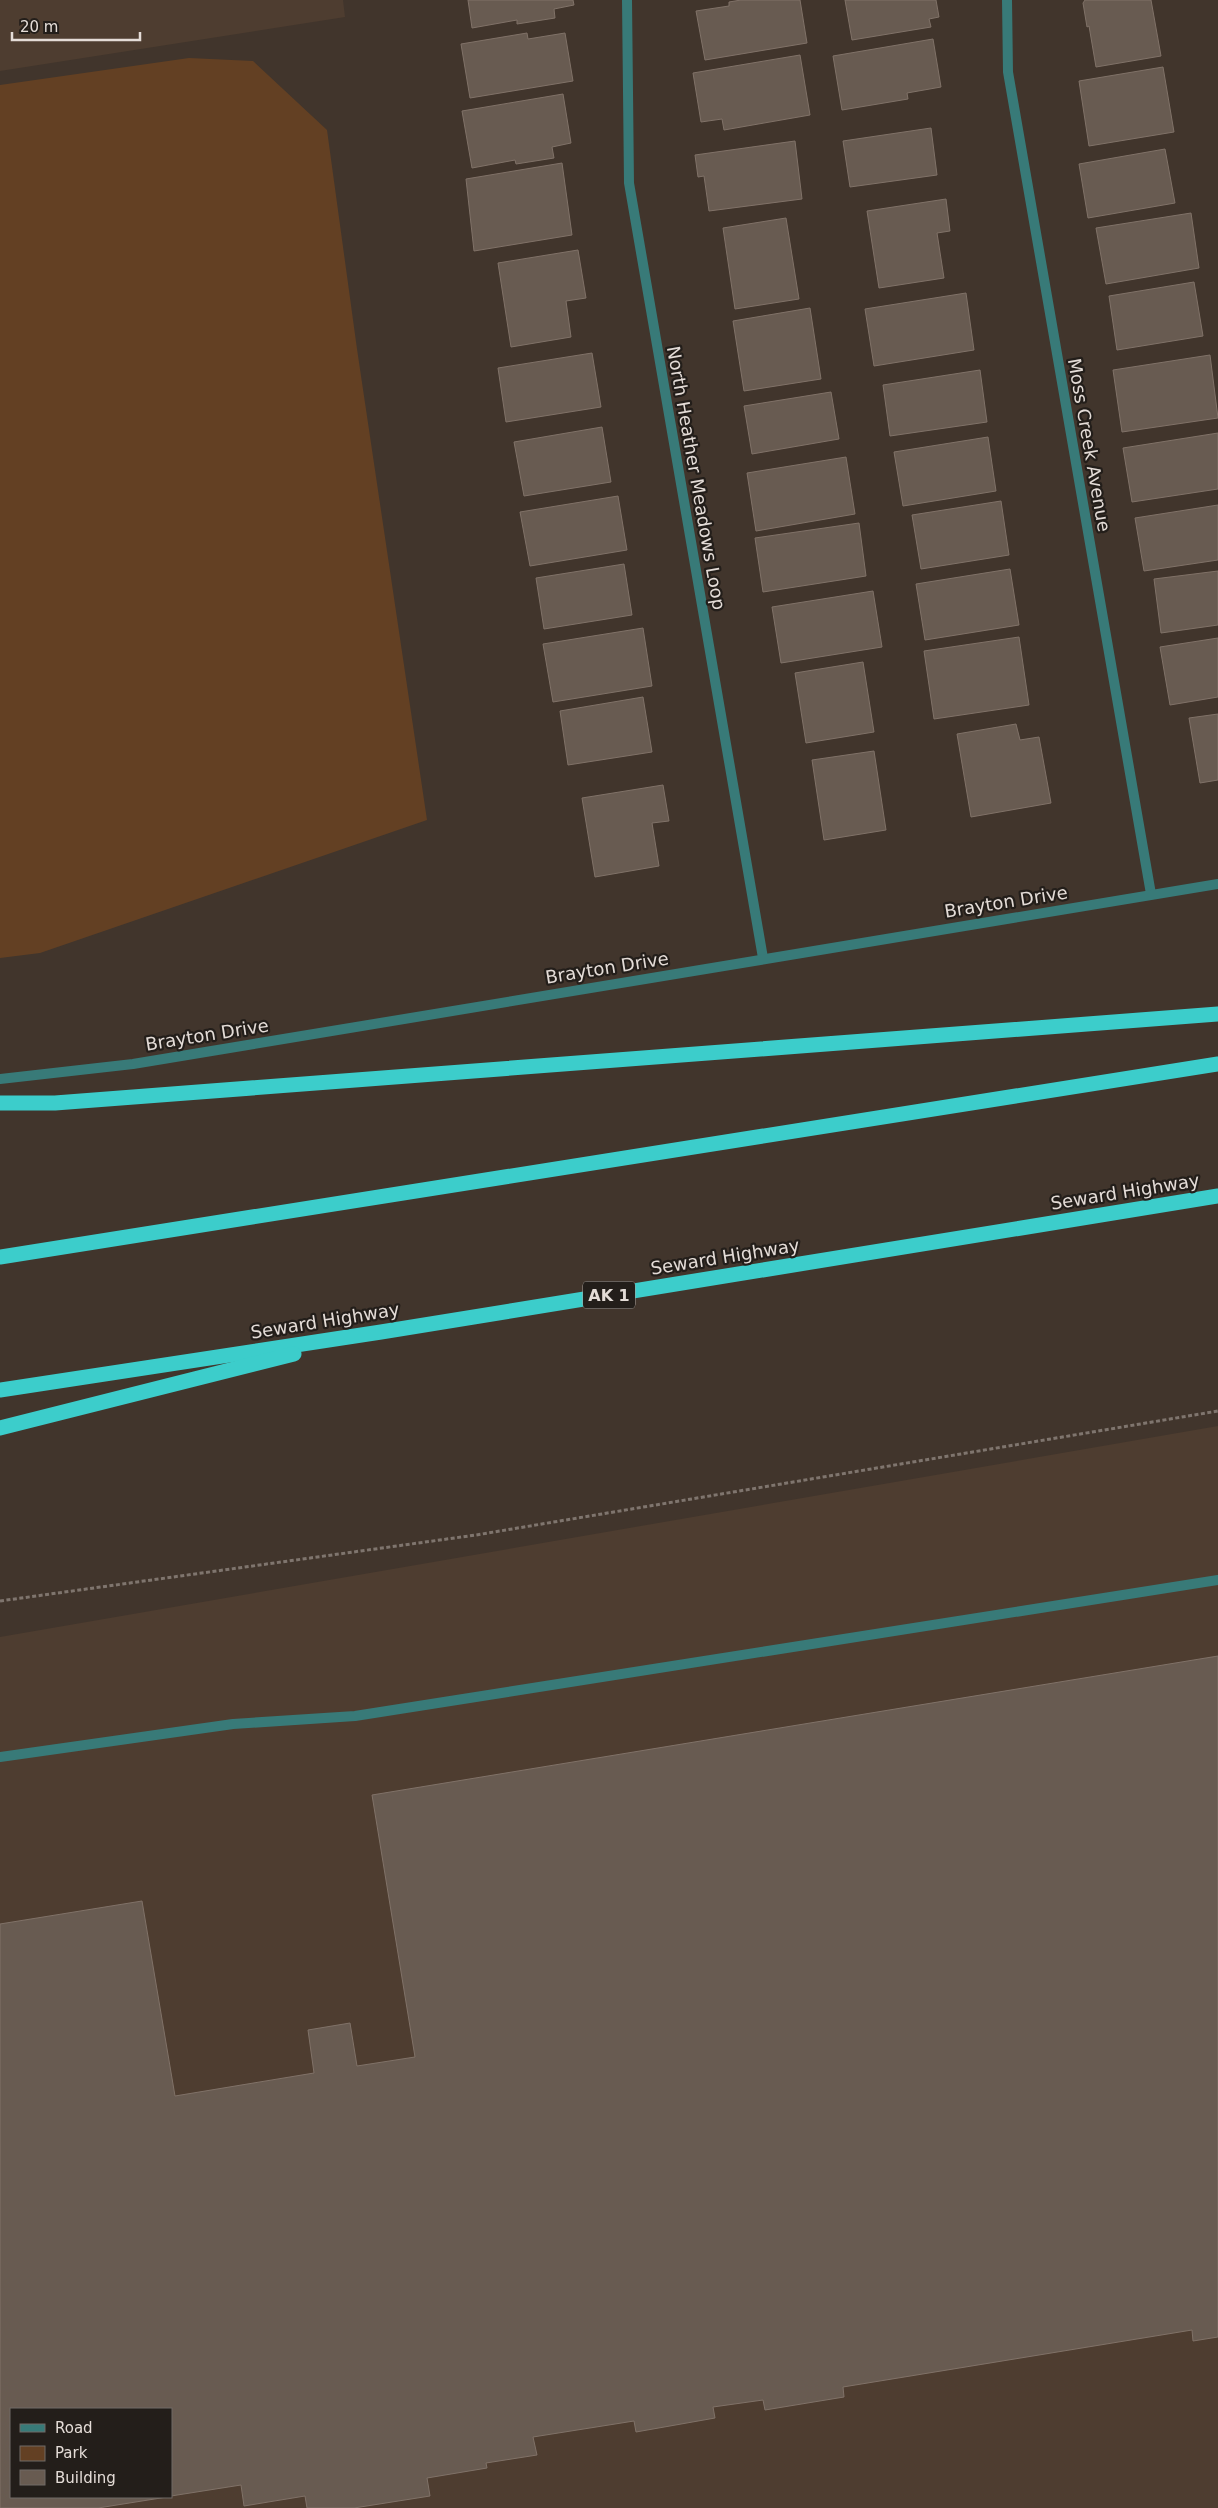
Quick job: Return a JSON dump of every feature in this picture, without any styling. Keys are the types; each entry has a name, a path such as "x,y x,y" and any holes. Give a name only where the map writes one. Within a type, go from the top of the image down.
{"highway":[{"path":"0,1103 55,1103 1218,1014"},
{"path":"0,1257 1218,1064"},
{"name":"Seward Highway","path":"0,1390 381,1332 1218,1196"},
{"path":"0,1428 381,1332"}],"street":[{"name":"North Heather Meadows Loop","path":"627,0 629,183 762,958"},
{"name":"Moss Creek Avenue","path":"1007,0 1008,72 1151,894"},
{"name":"Brayton Drive","path":"0,1080 133,1064 762,958 1218,884"},
{"path":"0,1757 233,1724 355,1716 1218,1580"}],"path":[{"path":"0,1601 476,1535 1218,1411"}],"shaded area":[{"path":"0,0 343,0 345,17 0,71"},
{"path":"1218,1426 1218,2508 0,2508 0,1637"}],"green space":[{"path":"189,58 253,61 327,130 357,349 427,820 40,953 0,958 0,85"}],"building":[{"path":"468,0 573,0 574,5 554,9 555,18 517,24 517,20 472,28"},
{"path":"741,0 800,0 807,43 705,60 696,11 729,6 729,2"},
{"path":"845,0 936,0 939,17 929,19 931,27 852,40"},
{"path":"1085,0 1151,0 1161,56 1096,67 1083,3"},
{"path":"527,33 528,39 565,33 573,81 470,98 461,44"},
{"path":"933,39 941,87 907,93 908,99 842,110 833,56"},
{"path":"800,55 810,115 724,130 722,119 701,122 693,73"},
{"path":"1163,67 1174,132 1089,146 1079,81"},
{"path":"563,94 571,143 552,147 554,158 516,164 515,160 472,168 462,111"},
{"path":"931,128 937,175 850,187 843,141"},
{"path":"795,141 802,199 709,211 704,176 698,177 695,155"},
{"path":"1165,149 1175,203 1088,218 1079,164"},
{"path":"562,163 572,235 474,251 466,179"},
{"path":"946,199 950,231 937,233 944,278 879,288 867,211"},
{"path":"1191,213 1199,268 1106,284 1096,228"},
{"path":"786,218 799,299 735,309 723,228"},
{"path":"578,250 586,298 566,301 571,337 511,347 498,263"},
{"path":"1194,282 1203,336 1117,350 1109,296"},
{"path":"966,293 974,350 874,366 865,309"},
{"path":"810,308 821,379 744,391 733,321"},
{"path":"592,353 601,407 506,422 498,368"},
{"path":"1210,355 1218,418 1122,432 1113,370"},
{"path":"980,370 987,422 890,436 883,385"},
{"path":"831,392 839,439 752,454 744,406"},
{"path":"602,427 611,482 524,496 514,442"},
{"path":"1218,433 1218,489 1132,502 1123,448"},
{"path":"988,437 996,491 903,506 894,452"},
{"path":"846,457 855,514 756,531 747,473"},
{"path":"618,496 627,550 530,566 520,512"},
{"path":"1001,501 1009,555 921,569 912,515"},
{"path":"1218,505 1218,560 1144,571 1135,518"},
{"path":"859,523 866,576 763,592 755,538"},
{"path":"624,564 632,615 544,629 536,578"},
{"path":"1010,569 1019,625 925,640 916,584"},
{"path":"1218,571 1218,625 1161,633 1154,579"},
{"path":"873,591 882,647 781,663 772,607"},
{"path":"643,628 652,686 553,702 543,644"},
{"path":"1019,637 1029,705 934,719 924,651"},
{"path":"1218,638 1218,697 1170,705 1160,647"},
{"path":"863,662 874,732 806,743 795,673"},
{"path":"643,697 652,752 568,765 560,711"},
{"path":"1218,714 1218,780 1200,783 1189,718"},
{"path":"1016,724 1020,740 1039,737 1051,803 971,817 957,734"},
{"path":"874,751 886,830 824,840 812,760"},
{"path":"663,785 669,821 652,823 659,866 595,877 582,798"},
{"path":"1218,1656 1218,2337 1193,2341 1192,2330 843,2387 844,2397 765,2410 763,2400 713,2407 715,2418 636,2432 634,2421 533,2437 537,2455 486,2463 487,2468 427,2478 430,2496 354,2508 307,2508 305,2496 244,2506 241,2485 172,2496 172,2408 10,2408 10,2498 161,2498 98,2508 0,2508 0,1924 142,1901 175,2096 314,2073 308,2030 350,2023 357,2066 415,2057 372,1795"}]}
